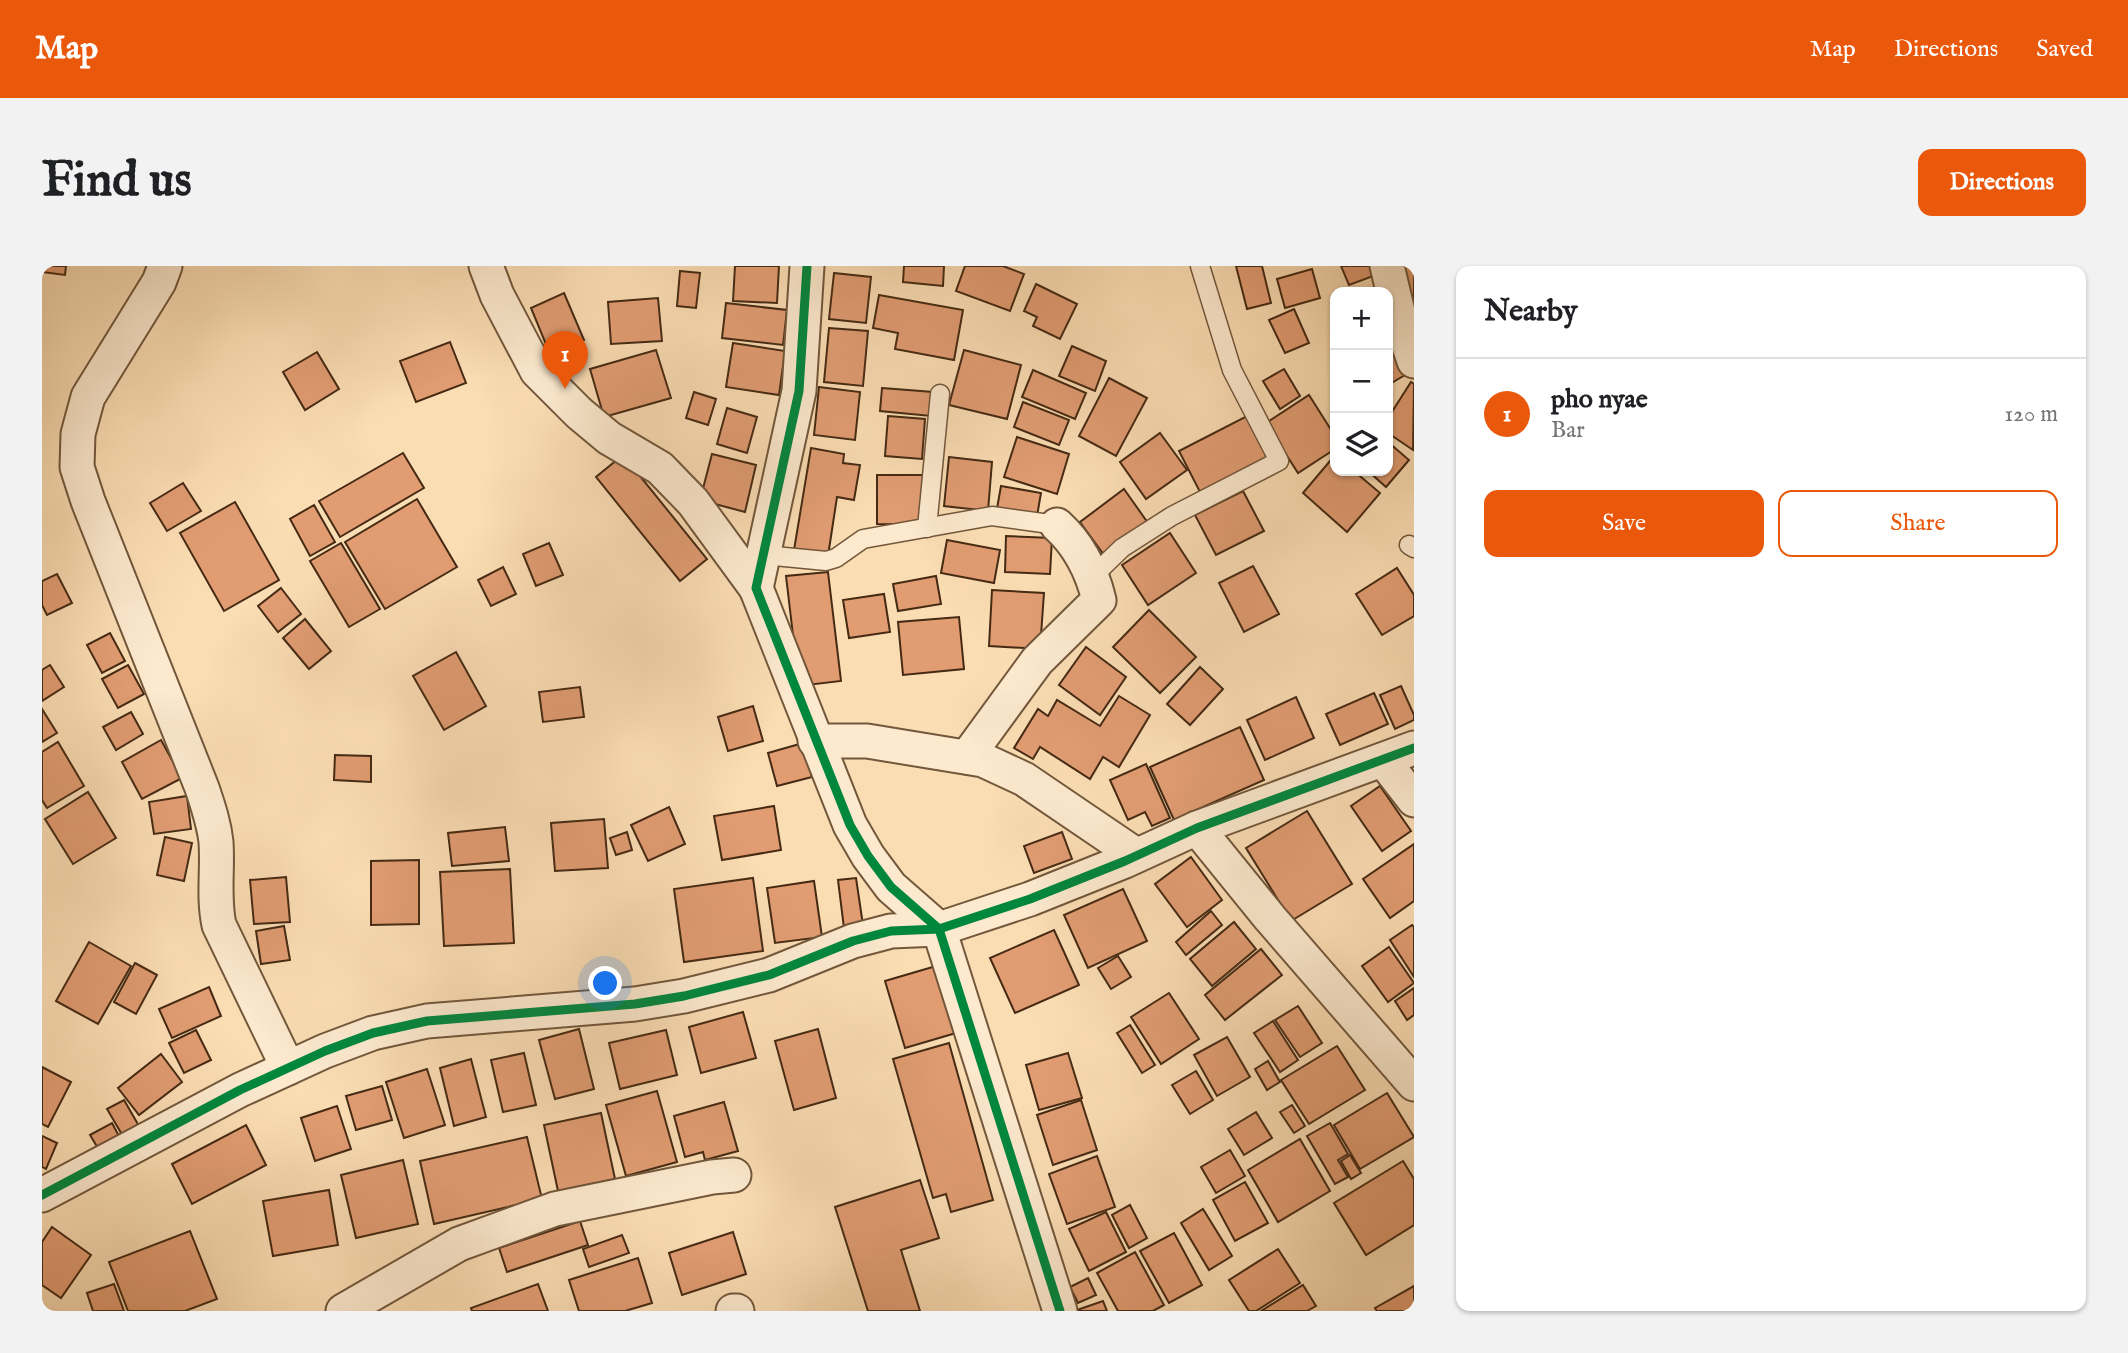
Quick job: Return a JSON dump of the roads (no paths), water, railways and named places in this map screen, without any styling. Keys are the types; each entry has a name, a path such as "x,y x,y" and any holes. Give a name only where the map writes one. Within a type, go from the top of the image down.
{"street":[{"path":"165,266 159,282 88,397 78,434 77,467 213,820 216,844 215,904 219,925 289,1068"},
{"path":"486,266 497,295 537,371 599,430 660,468 693,502 756,588 850,825 891,887 939,929 1060,1311"},
{"path":"756,588 799,391 807,266"},
{"path":"1387,266 1400,320 1414,361"},
{"path":"967,757 1037,661 1099,600 1093,576 1070,537 1057,525"},
{"path":"815,740 867,741 983,760 1024,779 1136,856"},
{"path":"42,1195 240,1090 325,1051 373,1033 427,1021 635,1004 684,996 769,975 853,941 891,931 939,929 1030,899 1197,828 1414,748"},
{"path":"1383,760 1414,800"},
{"path":"1197,828 1270,918 1414,1084"},
{"path":"343,1311 459,1244 555,1209 712,1177 734,1175"}],"lane":[{"path":"1093,576 1122,548 1172,516 1279,461 1232,370 1200,266"},
{"path":"927,527 940,394"},
{"path":"764,555 826,561 836,558 863,539 992,516 1057,525"}],"place":[{"name":"pho nyae","path":"565,389"}]}
